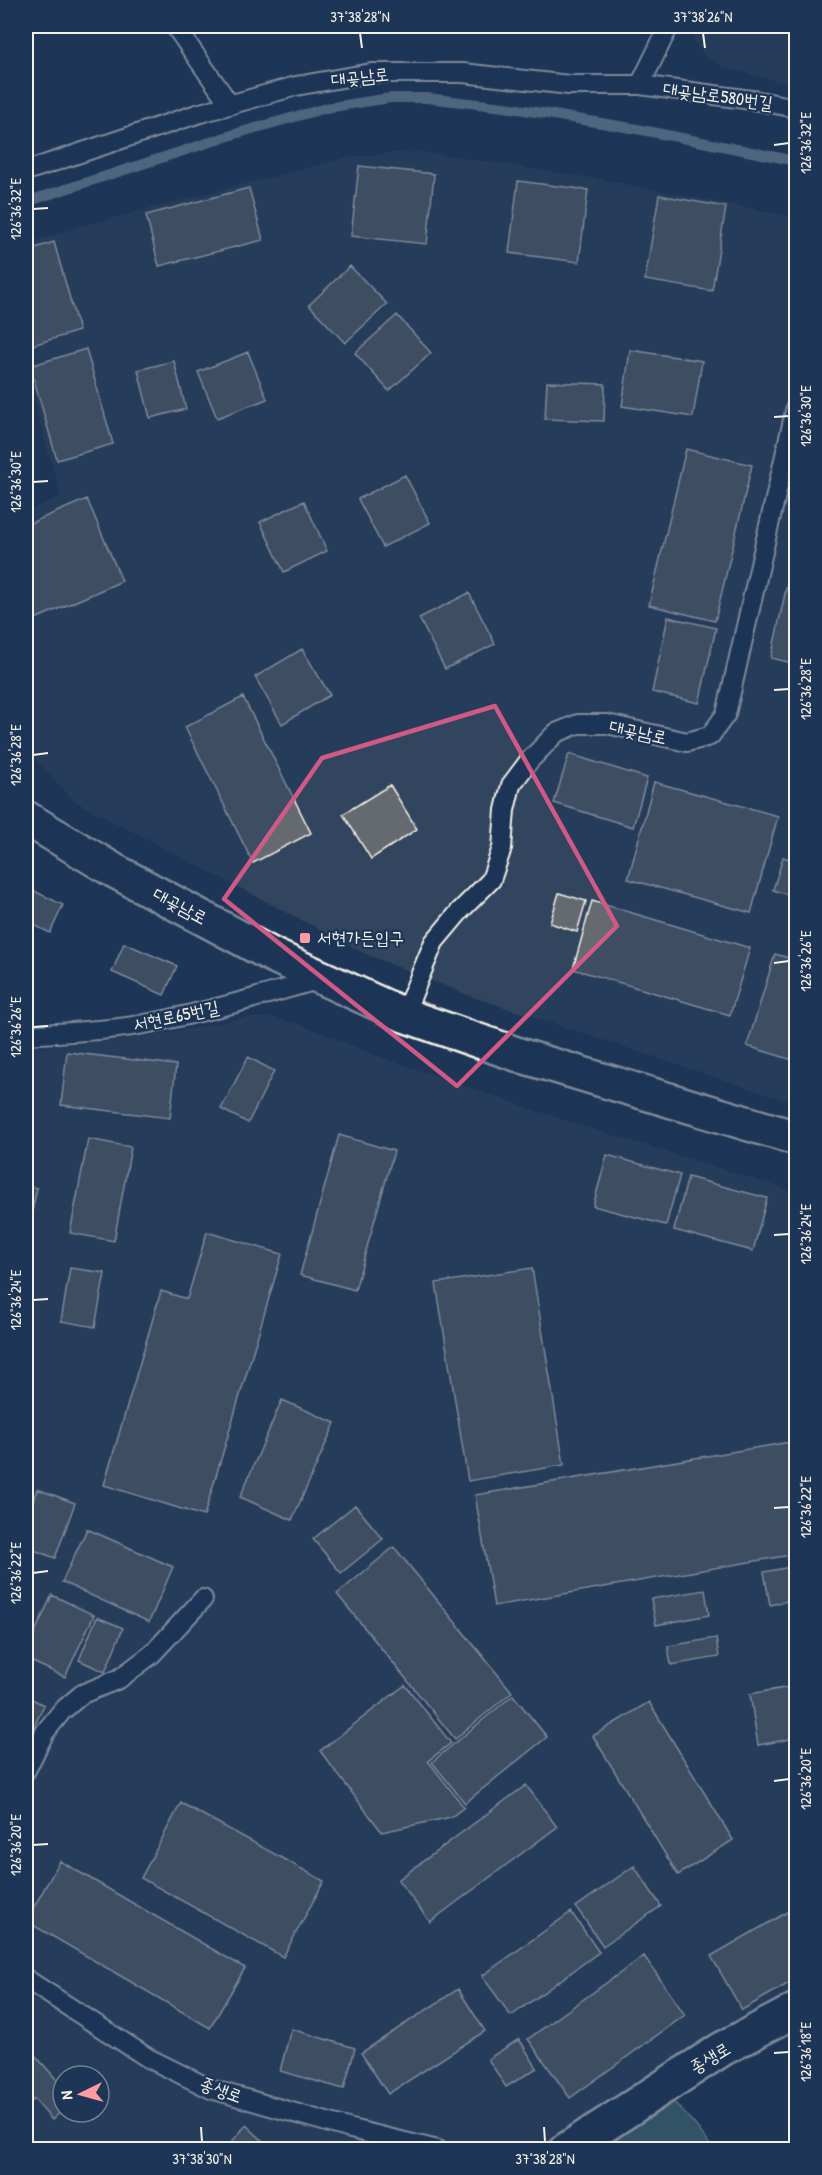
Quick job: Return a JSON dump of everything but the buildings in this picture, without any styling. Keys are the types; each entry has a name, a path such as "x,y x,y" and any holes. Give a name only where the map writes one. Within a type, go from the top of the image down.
{"street":[{"name":"대곶남로","path":"26,818 113,870 274,956 404,1015 522,1056 796,1138"},
{"name":"종생로","path":"566,2150 722,2049 796,2010"}],"lane":[{"path":"176,26 230,105"},
{"path":"640,85 669,26"},
{"name":"대곶남로","path":"26,171 296,86 371,73 463,73 569,85 640,85"},
{"name":"대곶남로580번길","path":"640,85 796,108"},
{"name":"대곶남로","path":"404,1015 434,942 460,911 491,880 502,848 505,810 511,785 529,761 556,733 578,724 607,724 687,742 710,736 726,714 796,407"},
{"name":"서현로65번길","path":"26,1035 105,1029 153,1022 226,1006 323,979"},
{"path":"26,1770 45,1732 62,1711 82,1694 119,1679 152,1654 202,1599"},
{"name":"종생로","path":"26,1979 148,2058 211,2089 351,2130 438,2150"}],"highlighted area":[{"path":"495,706 617,926 457,1086 224,899 322,758"}],"shaded area":[{"path":"694,26 796,26 796,86 725,68 705,56 693,40"},
{"path":"425,152 605,180 796,217 796,1104 473,997 368,955 74,801 26,750 26,512 61,496 26,375 26,244 81,226 349,157"},
{"path":"273,1017 297,1023 378,1056 567,1121 796,1192 796,1995 702,2048 536,2149 26,2150 26,1048 119,1040 168,1033 241,1018"}],"green space":[{"path":"674,2102 713,2149 601,2149"}],"waterway":[{"path":"26,202 238,133 326,108 390,98 427,98 512,108 637,129 796,161"}],"place":[{"name":"서현가든입구","path":"305,938"}]}
